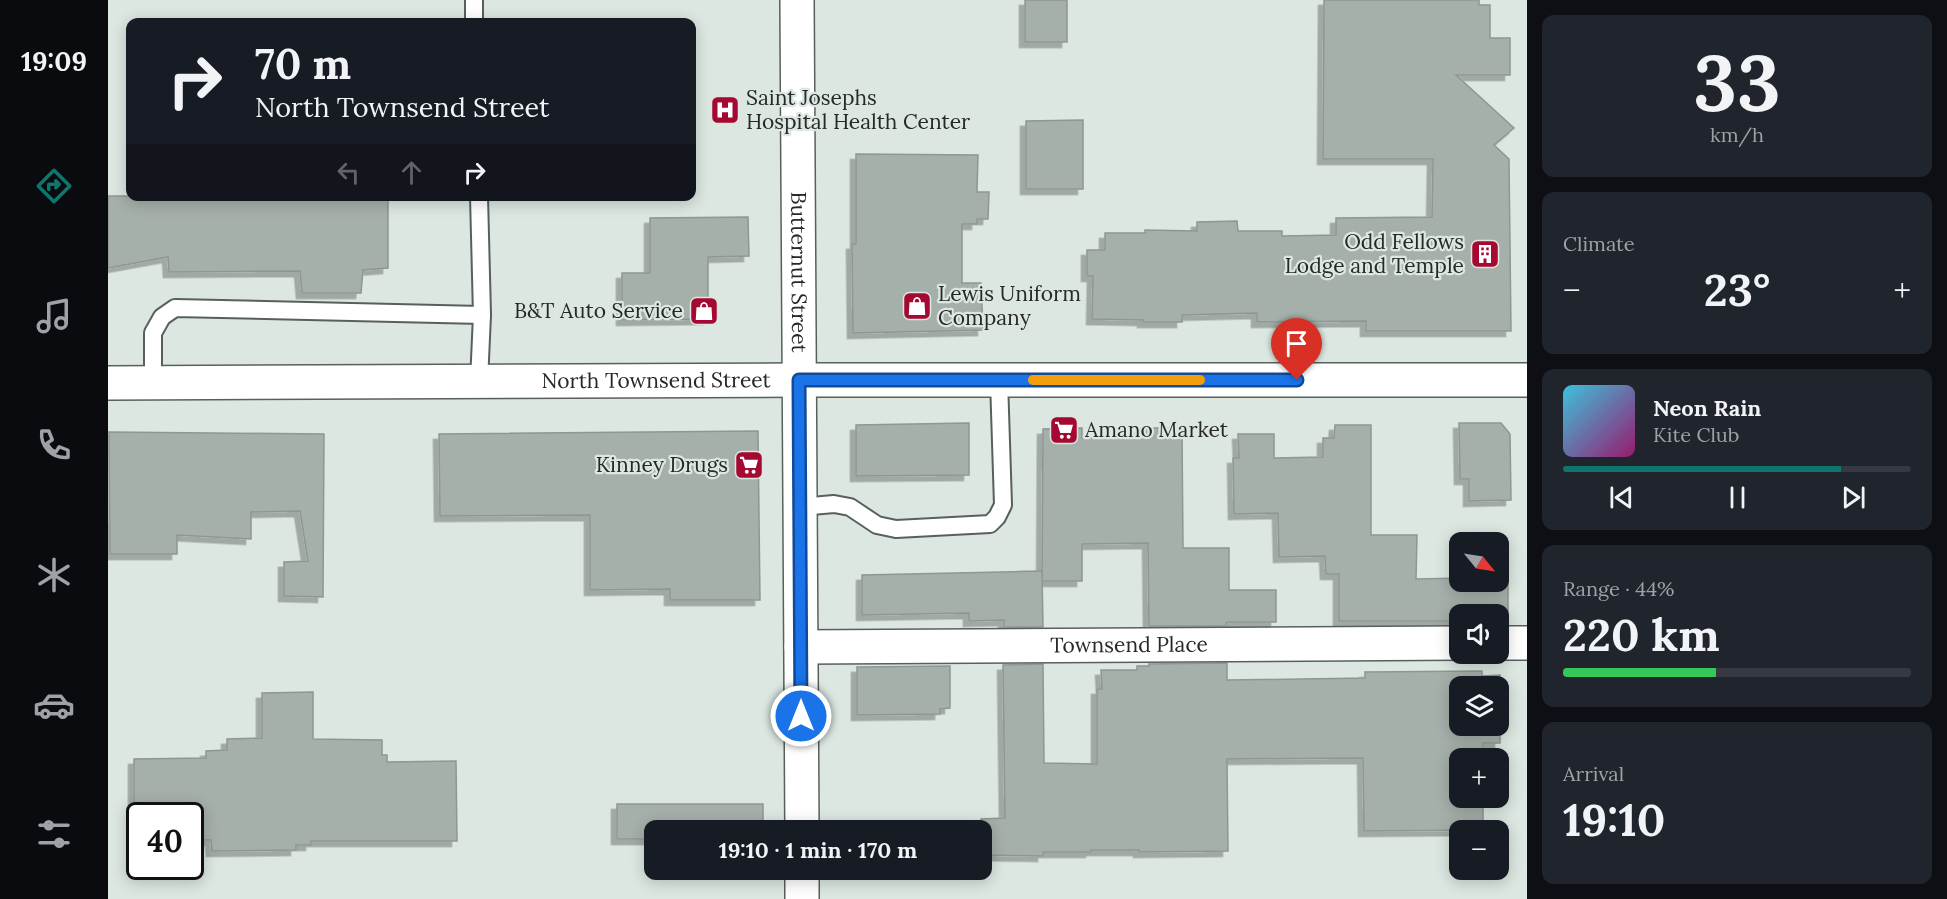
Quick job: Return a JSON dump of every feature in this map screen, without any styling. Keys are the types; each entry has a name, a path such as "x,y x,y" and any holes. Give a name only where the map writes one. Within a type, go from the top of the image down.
{"street":[{"name":"Butternut Street","path":"797,0 802,820"},
{"name":"North Townsend Street","path":"108,383 1527,380"},
{"name":"Townsend Place","path":"801,647 1449,643"},
{"path":"1509,643 1527,643"},
{"path":"802,880 802,899"}],"lane":[{"path":"474,0 474,18"},
{"path":"479,201 482,315 479,382"},
{"path":"153,383 153,333 162,316 175,308 482,315"},
{"path":"800,507 834,504 850,507 877,525 896,529 990,524 998,517 1003,505 999,380"}],"building":[{"path":"1025,0 1067,0 1067,42 1025,42"},
{"path":"1324,0 1479,0 1479,5 1490,5 1490,38 1510,38 1510,75 1456,75 1514,128 1494,145 1509,159 1511,331 1366,331 1366,321 1257,322 1257,313 1182,315 1182,322 1092,319 1093,276 1087,276 1087,250 1105,250 1105,233 1145,233 1145,230 1197,231 1197,222 1237,221 1238,231 1282,231 1282,236 1336,235 1336,218 1432,217 1433,159 1323,159"},
{"path":"1083,120 1083,189 1026,189 1026,121"},
{"path":"856,154 978,155 977,192 989,192 988,219 977,219 977,224 962,224 962,283 981,283 983,330 853,333 852,244 856,244"},
{"path":"108,196 126,196 126,201 388,201 388,268 363,270 361,293 302,293 300,271 169,272 168,257 108,268"},
{"path":"748,217 749,256 708,257 708,319 622,320 622,273 650,273 650,218"},
{"path":"969,423 969,475 856,476 856,425"},
{"path":"1459,423 1501,423 1510,434 1511,500 1469,501 1469,479 1460,479"},
{"path":"1335,425 1371,425 1371,535 1417,535 1416,579 1449,578 1449,592 1508,592 1508,604 1449,604 1449,621 1339,621 1339,574 1326,574 1325,556 1279,557 1278,513 1234,514 1233,458 1239,458 1238,434 1274,434 1274,458 1323,457 1323,438 1334,438"},
{"path":"1082,428 1082,438 1140,438 1140,428 1182,428 1183,548 1229,548 1229,590 1276,590 1276,622 1229,622 1226,626 1149,626 1148,543 1082,544 1082,581 1042,581 1043,429"},
{"path":"758,431 760,600 670,600 670,589 590,590 590,515 440,516 439,434"},
{"path":"109,432 324,434 323,597 284,596 284,562 308,561 300,511 251,512 251,539 177,535 177,554 110,554"},
{"path":"1042,571 1043,627 1004,627 1004,620 969,621 969,613 862,615 862,575"},
{"path":"1227,663 1227,680 1365,678 1365,672 1482,671 1482,676 1449,676 1449,736 1500,736 1500,743 1483,743 1483,748 1449,748 1449,808 1483,808 1483,820 1449,820 1449,830 1364,831 1363,758 1227,759 1228,851 1091,850 1091,852 1043,852 1043,856 992,855 992,820 981,819 1005,818 1003,665 1043,664 1044,763 1097,764 1097,689 1102,689 1101,670 1137,670 1137,666 1149,666 1149,664"},
{"path":"950,666 950,708 940,709 940,714 857,715 857,667"},
{"path":"313,692 313,739 382,740 382,755 387,755 387,762 456,761 457,841 311,841 311,845 296,845 296,850 212,851 211,840 204,840 204,802 134,802 134,759 206,758 206,751 227,750 227,739 262,738 262,693"},
{"path":"617,804 763,804 763,820 644,820 644,839 617,839"}],"slow traffic":[{"path":"1033,380 1200,380"}],"place":[{"name":"Saint Josephs Hospital Health Center","path":"725,110"},
{"name":"Odd Fellows Lodge and Temple","path":"1485,254"},
{"name":"Lewis Uniform Company","path":"917,306"},
{"name":"B&T Auto Service","path":"704,311"},
{"name":"Amano Market","path":"1064,430"},
{"name":"Kinney Drugs","path":"749,465"}],"route":[{"path":"801,716 799,380 1297,380"}]}
